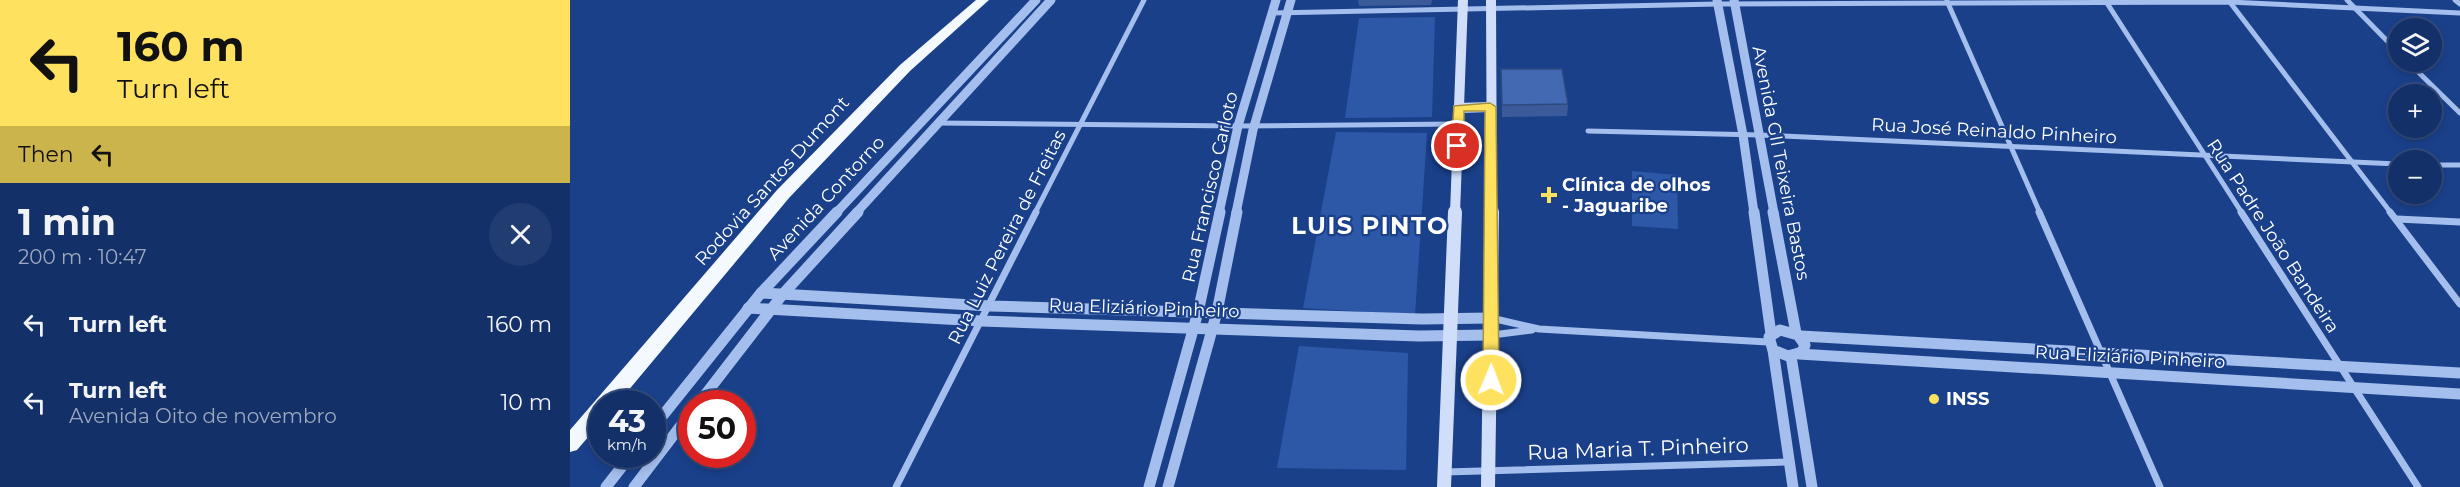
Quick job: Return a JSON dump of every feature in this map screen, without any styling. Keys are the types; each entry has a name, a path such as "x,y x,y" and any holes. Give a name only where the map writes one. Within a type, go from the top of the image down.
{"highway":[{"name":"Rodovia Santos Dumont","path":"617,390 783,194 905,68 983,0"},
{"path":"570,444 588,423"}],"main road":[{"path":"1488,487 1492,335 1490,4"},
{"path":"1444,487 1462,5"},
{"path":"1458,108 1490,107"}],"street":[{"name":"Avenida Contorno","path":"666,411 761,293 1036,0"},
{"name":"Avenida Contorno","path":"709,390 783,294 936,123 1051,0"},
{"name":"Rua Luiz Pereira de Freitas","path":"896,487 1144,0"},
{"name":"Rua Francisco Carloto","path":"1149,487 1198,312 1238,126 1276,0"},
{"name":"Rua Francisco Carloto","path":"1168,487 1217,312 1254,126 1291,0"},
{"path":"2347,0 2388,42"},
{"path":"2455,0 2460,4"},
{"path":"1272,13 1490,4 2229,1 2460,13"},
{"path":"2229,1 2460,304"},
{"name":"Avenida GIl Teixeira Bastos","path":"1718,2 1743,135 1793,487"},
{"name":"Avenida GIl Teixeira Bastos","path":"1734,2 1798,334 1805,345 1795,355"},
{"path":"1947,2 2160,487"},
{"name":"Rua Padre João Bandeira","path":"2107,2 2418,487"},
{"path":"1257,63 1272,63"},
{"path":"2418,72 2460,113"},
{"path":"1730,74 1747,74"},
{"path":"936,123 1238,126 1458,124"},
{"name":"Rua José Reinaldo Pinheiro","path":"1588,131 1760,135 2388,164"},
{"path":"2442,165 2460,165"},
{"path":"2397,219 2460,222"},
{"name":"Rua Eliziário Pinheiro","path":"761,293 990,306 1451,319 1491,318 1539,329 1771,342 1795,355 2460,394"},
{"name":"Rua Eliziário Pinheiro","path":"748,308 981,321 1213,327 1451,337 1539,329"},
{"name":"Rua Eliziário Pinheiro","path":"1771,342 1779,330 1798,334 2100,354 2460,373"},
{"path":"1795,355 1812,487"},
{"path":"634,487 678,429"},
{"name":"Rua Maria T. Pinheiro","path":"1445,472 1789,462"},
{"path":"606,487 621,468"}],"shaded area":[{"path":"1435,17 1432,117 1345,118 1359,18"},
{"path":"1336,132 1427,133 1415,315 1303,308"},
{"path":"1632,171 1677,175 1678,229 1632,226"},
{"path":"1299,346 1408,353 1406,470 1277,468"}],"building":[{"path":"1501,69 1562,69 1568,104 1502,105"}],"place":[{"name":"Clínica de olhos - Jaguaribe","path":"1549,195"},
{"name":"INSS","path":"1934,399"}],"district":[{"name":"LUIS PINTO","path":"1370,226"}],"route":[{"path":"1457,146 1458,108 1490,107 1491,380"}]}
